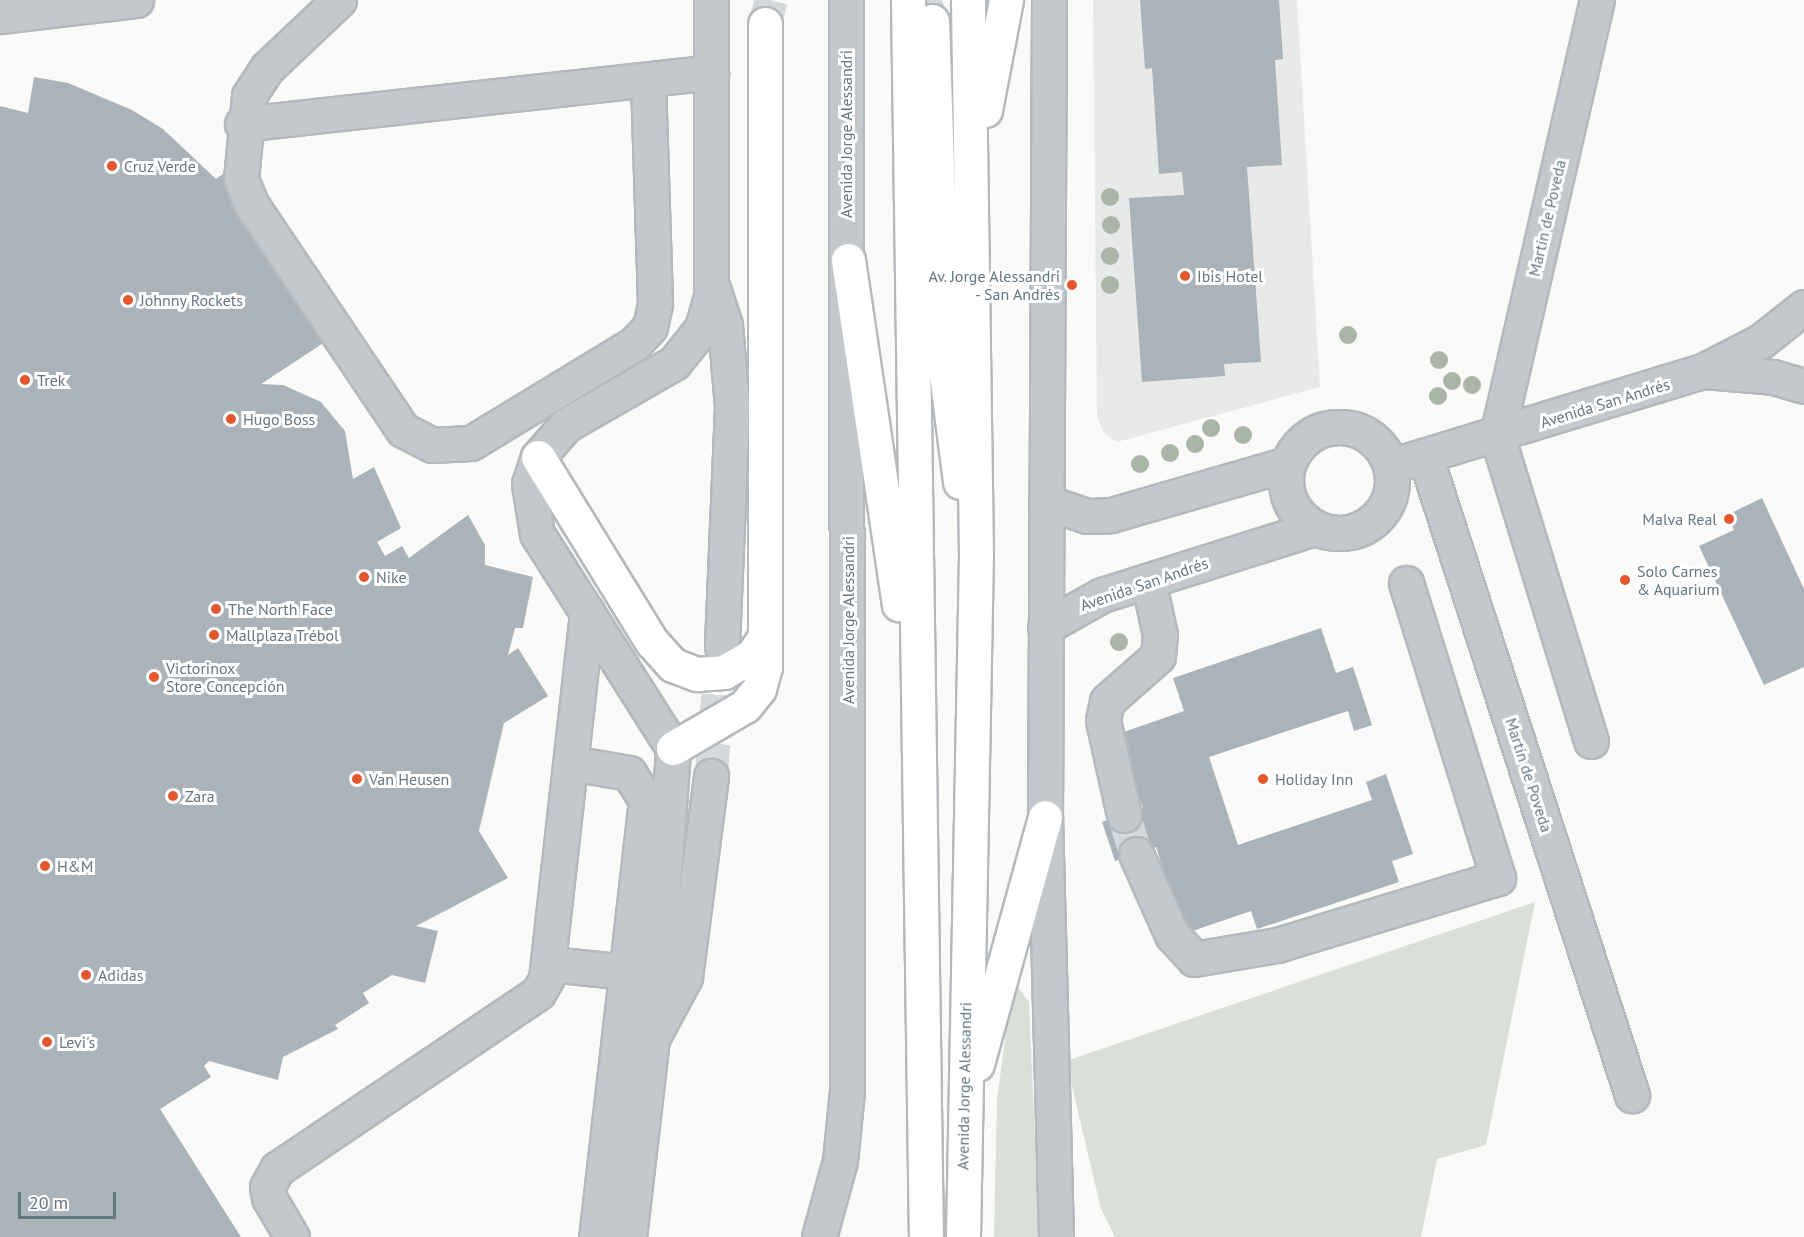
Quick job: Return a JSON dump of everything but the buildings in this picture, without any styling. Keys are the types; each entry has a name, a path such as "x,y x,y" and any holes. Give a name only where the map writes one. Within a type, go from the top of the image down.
{"highway":[{"path":"908,0 926,1237"},
{"name":"Avenida Jorge Alessandri","path":"963,1237 963,1112 976,554 974,165 968,0"},
{"path":"974,165 1006,0"},
{"path":"932,21 944,358 953,441 976,554"},
{"path":"673,748 753,698 763,678 765,637 765,24"},
{"path":"848,260 918,734"},
{"path":"538,457 652,642 673,665 697,674 724,672 752,656 765,637"},
{"path":"963,1112 1045,817"},
{"path":"909,1237 925,1179"}],"street":[{"path":"0,16 136,0"},
{"path":"339,0 267,68 249,96 242,124 240,166 250,204 403,430 432,445 458,446 634,344 650,327 654,303 648,80"},
{"path":"629,1237 652,1037 673,748 531,518 529,484 538,457 566,425 684,353 702,328 711,280 711,0"},
{"name":"Avenida Jorge Alessandri","path":"819,1237 840,1161 847,1091 846,0"},
{"path":"1049,0 1045,817 1056,1237"},
{"name":"Martín de Poveda","path":"1497,436 1597,0"},
{"path":"242,124 711,72"},
{"path":"711,280 725,325 732,405 722,646"},
{"name":"Avenida San Andrés","path":"1390,466 1497,436 1703,371 1761,341 1804,307"},
{"path":"1703,371 1773,377 1804,386"},
{"path":"1046,502 1087,516 1112,515 1288,464 1307,438 1341,427 1377,443 1390,466 1389,496 1372,521 1344,533 1315,528 1290,501 1288,464"},
{"path":"1497,436 1591,741"},
{"name":"Martín de Poveda","path":"1425,456 1632,1095"},
{"name":"Avenida San Andrés","path":"1045,627 1087,601 1315,528"},
{"path":"1124,815 1103,720 1107,701 1158,656 1160,635 1149,580"},
{"path":"1136,854 1172,934 1194,959 1277,945 1498,878 1406,583"},
{"path":"292,1237 269,1198 267,1187 278,1169 538,993 550,964 587,612"},
{"path":"571,763 629,773 644,789 628,972 597,1237"},
{"path":"652,1037 685,977 711,776"},
{"path":"550,964 628,972"}],"shaded area":[{"path":"1093,0 1297,0 1320,387 1117,442 1103,432 1097,417"},
{"path":"1535,902 1486,1145 1437,1159 1421,1237 1115,1237 1101,1209 1066,1061"},
{"path":"1013,980 1029,1002 1039,1237 994,1237 997,1100"}],"tunnel":[{"path":"765,24 771,0"},
{"path":"925,0 932,21"},
{"path":"711,776 722,646"},
{"path":"1124,815 1136,854"}],"place":[{"name":"Cruz Verde","path":"112,166"},
{"name":"Ibis Hotel","path":"1185,276"},
{"name":"Av. Jorge Alessandri - San Andrés","path":"1072,285"},
{"name":"Johnny Rockets","path":"128,300"},
{"name":"Trek","path":"25,380"},
{"name":"Hugo Boss","path":"231,419"},
{"name":"Malva Real","path":"1729,519"},
{"name":"Nike","path":"364,577"},
{"name":"Solo Carnes & Aquarium","path":"1625,580"},
{"name":"The North Face","path":"216,609"},
{"name":"Mallplaza Trébol","path":"214,635"},
{"name":"Victorinox Store Concepción","path":"154,677"},
{"name":"Van Heusen","path":"357,779"},
{"name":"Holiday Inn","path":"1263,779"},
{"name":"Zara","path":"173,796"},
{"name":"H&M","path":"45,866"},
{"name":"Adidas","path":"86,975"},
{"name":"Levi's","path":"47,1042"}]}
